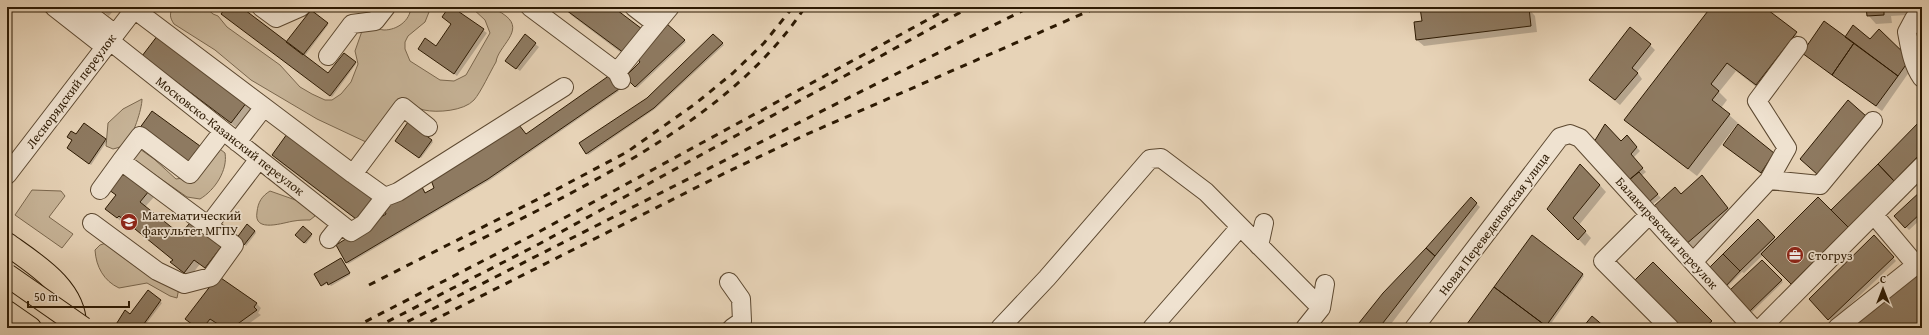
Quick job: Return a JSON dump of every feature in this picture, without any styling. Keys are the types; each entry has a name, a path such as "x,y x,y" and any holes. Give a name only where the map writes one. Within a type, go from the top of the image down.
{"main road":[{"path":"7,244 45,272 67,296 76,318 76,328"},
{"path":"7,275 83,328"},
{"path":"7,312 30,328"}],"street":[{"path":"54,7 110,40"},
{"path":"80,7 110,40"},
{"path":"261,7 276,18 301,7"},
{"path":"328,56 352,24 376,21 386,7"},
{"path":"530,7 619,76 670,7"},
{"path":"634,7 656,24"},
{"path":"135,8 385,197"},
{"name":"Леснорядский переулок","path":"7,175 135,8"},
{"path":"1921,73 1911,53 1907,32 1914,20 1922,18"},
{"name":"Московско-Казанский переулок","path":"110,40 346,228"},
{"path":"1693,262 1769,180 1787,148 1757,100 1798,46"},
{"path":"329,239 346,228 364,224 385,197 398,192 564,86"},
{"path":"237,142 264,107"},
{"path":"353,174 403,108 428,127"},
{"path":"1769,180 1820,185 1873,121"},
{"path":"100,190 140,136 190,174 223,130"},
{"name":"Новая Переведеновская улица","path":"1414,328 1560,137 1570,134 1580,138"},
{"name":"Балакиревский переулок","path":"1580,138 1753,328"},
{"path":"1000,328 1047,278 1150,159 1161,158 1183,172 1206,192 1321,308"},
{"path":"208,226 259,159"},
{"path":"92,223 157,271 184,284 211,277 234,245 121,161"},
{"path":"1761,328 1922,166"},
{"path":"1650,214 1603,261 1670,328"},
{"path":"1837,328 1919,262 1874,215"},
{"path":"1259,246 1264,223"},
{"path":"1152,328 1240,227"},
{"path":"729,282 741,299 742,321 732,328"},
{"path":"1306,328 1321,308 1324,284"}],"shaded area":[{"path":"173,7 205,7 213,14 218,16 227,27 280,65 300,87 325,100 332,100 341,94 351,82 358,64 355,51 362,31 374,28 389,30 394,28 402,24 408,16 411,7 431,7 425,22 408,36 405,42 405,49 410,61 440,80 454,81 466,75 490,33 485,20 471,7 486,7 497,10 506,16 513,27 509,39 501,50 477,96 470,104 457,109 429,111 421,109 411,102 405,101 372,139 366,142 317,119 251,80 215,50 174,24 170,16"},
{"path":"142,99 136,123 125,144 113,149 106,146 108,123 123,109"},
{"path":"216,146 225,153 222,173 211,190 200,199 187,197 131,158 137,147 154,159 176,179 190,177"},
{"path":"32,190 61,191 65,196 49,217 73,234 62,248 15,215"},
{"path":"270,191 304,203 315,216 310,220 271,225 260,223 257,219 258,205 263,197"},
{"path":"106,243 179,288 177,298 170,296 147,283 119,288 109,282 99,268 95,250 100,245"}],"building":[{"path":"226,7 241,7 328,73 344,53 356,62 330,96 221,14"},
{"path":"449,7 452,7 484,29 454,74 418,49 425,38 436,46 451,24 442,17"},
{"path":"562,7 613,7 642,29 624,53"},
{"path":"1711,7 1764,7 1797,32 1756,85 1727,63 1711,84 1719,91 1712,100 1730,114 1688,169 1624,120"},
{"path":"1866,7 1895,7 1884,8 1884,15 1867,16"},
{"path":"1420,8 1529,8 1531,26 1416,40 1414,22 1422,21"},
{"path":"311,10 328,23 303,55 286,42"},
{"path":"1824,21 1854,43 1832,75 1802,53"},
{"path":"666,23 685,40 635,87 625,77 640,62 636,57"},
{"path":"1853,25 1870,39 1879,29 1910,59 1898,76 1845,37"},
{"path":"1630,27 1651,44 1632,68 1638,73 1615,100 1589,80"},
{"path":"525,34 536,43 516,69 505,61"},
{"path":"713,34 723,43 654,108 586,154 579,143 647,98"},
{"path":"158,35 247,102 231,123 142,56"},
{"path":"1854,43 1898,76 1876,106 1832,75"},
{"path":"610,75 619,89 488,179 346,263 336,245 386,214 383,207 421,185 425,193 434,188 431,180 519,125 526,134"},
{"path":"1848,100 1866,116 1818,175 1800,159"},
{"path":"152,111 200,146 187,164 139,129"},
{"path":"1922,119 1922,152 1894,181 1878,164"},
{"path":"408,122 432,140 419,158 395,141"},
{"path":"84,123 106,139 89,164 67,148 72,140 67,137 71,131 76,134"},
{"path":"1605,124 1621,141 1627,135 1637,147 1631,154 1643,168 1629,180 1594,142"},
{"path":"1738,124 1774,153 1761,173 1723,145"},
{"path":"287,134 376,201 360,222 272,155"},
{"path":"1580,164 1600,185 1573,218 1586,231 1578,240 1547,209"},
{"path":"1878,164 1894,181 1848,227 1831,210"},
{"path":"119,167 149,191 140,202 180,234 190,223 221,247 205,268 194,260 184,273 170,262 173,260 119,216 117,218 105,209 116,195 105,187"},
{"path":"1639,172 1658,194 1649,202 1629,180"},
{"path":"1702,175 1728,208 1685,245 1653,207 1675,187 1681,194"},
{"path":"1922,190 1922,212 1905,228 1894,216"},
{"path":"1471,197 1477,203 1435,256 1426,248"},
{"path":"1818,197 1848,227 1791,284 1761,254"},
{"path":"1758,219 1775,237 1740,271 1723,254"},
{"path":"247,224 255,231 244,245 236,239"},
{"path":"303,226 312,234 304,243 295,235"},
{"path":"1532,235 1583,274 1546,326 1494,287"},
{"path":"1874,235 1894,257 1828,320 1809,299"},
{"path":"1426,248 1435,256 1379,328 1355,328 1383,293"},
{"path":"1723,254 1740,271 1725,287 1707,270"},
{"path":"341,258 350,273 328,285 327,282 321,286 314,274"},
{"path":"1762,260 1782,280 1750,311 1730,290"},
{"path":"1653,262 1712,321 1704,328 1681,328 1634,281"},
{"path":"1922,270 1922,328 1848,328"},
{"path":"218,276 257,303 254,307 257,310 232,328 224,328 210,319 203,328 197,328 185,319"},
{"path":"1494,287 1546,326 1549,328 1464,328"},
{"path":"148,290 161,300 141,328 118,328 115,326 125,310 130,314"},
{"path":"1592,316 1606,328 1583,327"}],"railway":[{"path":"369,285 627,152 695,104 733,73 764,43 793,7"},
{"path":"458,251 600,177 648,149 693,119 736,85 773,48 805,7"},
{"path":"353,328 533,235 951,7"},
{"path":"375,328 539,244 970,7"},
{"path":"395,328 1030,7"},
{"path":"418,328 725,173 805,135 1098,7"}],"place":[{"name":"Математический факультет МГПУ","path":"129,222"},
{"name":"Стогруз","path":"1795,255"}]}
